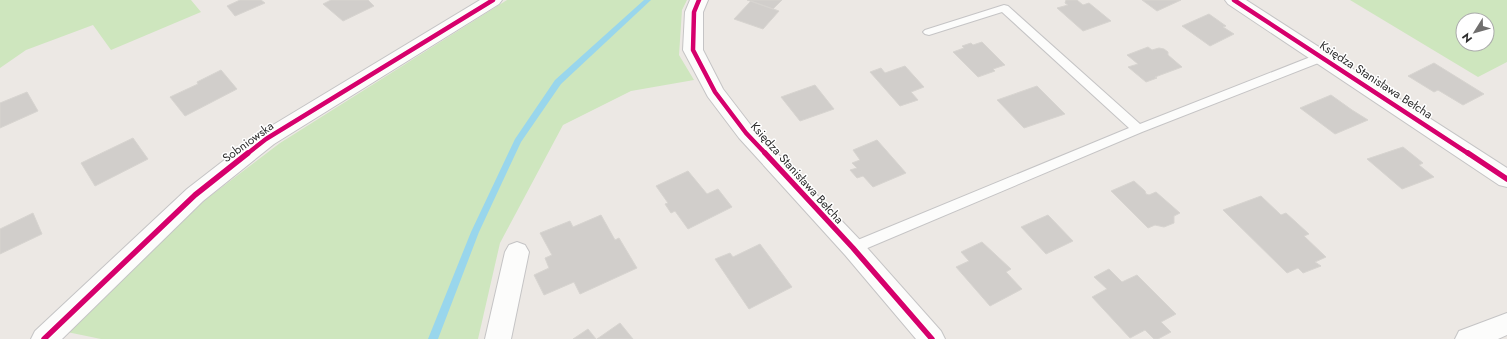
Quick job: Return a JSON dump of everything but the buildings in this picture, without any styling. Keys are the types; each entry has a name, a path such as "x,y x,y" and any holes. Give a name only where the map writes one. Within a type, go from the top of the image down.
{"street":[{"name":"Sobniowska","path":"44,339 195,195 266,139 493,0"},
{"name":"Księdza Stanisława Bełcha","path":"699,0 694,12 693,50 715,92 746,132 853,248 932,339"},
{"name":"Księdza Stanisława Bełcha","path":"1234,0 1507,178"},
{"path":"498,339 517,252"},
{"path":"1468,339 1507,324"}],"lane":[{"path":"929,32 1004,8 1138,129"},
{"name":"Księdza Stanisława Bełcha","path":"853,248 1138,129 1322,57"}],"green space":[{"path":"0,0 191,0 201,12 111,50 93,25 26,50 0,68"},
{"path":"507,0 687,0 682,10 679,55 694,80 631,91 563,125 500,243 478,339 101,339 67,332 205,200 280,143"},
{"path":"1350,0 1507,0 1507,62 1478,77"}],"waterway":[{"path":"433,339 475,232 518,141 558,82 648,0"}],"cycle path":[{"path":"44,339 195,195 266,139 493,0"},
{"path":"699,0 694,12 693,50 715,92 746,133 853,248 932,339"},
{"path":"1234,0 1507,179"}]}
